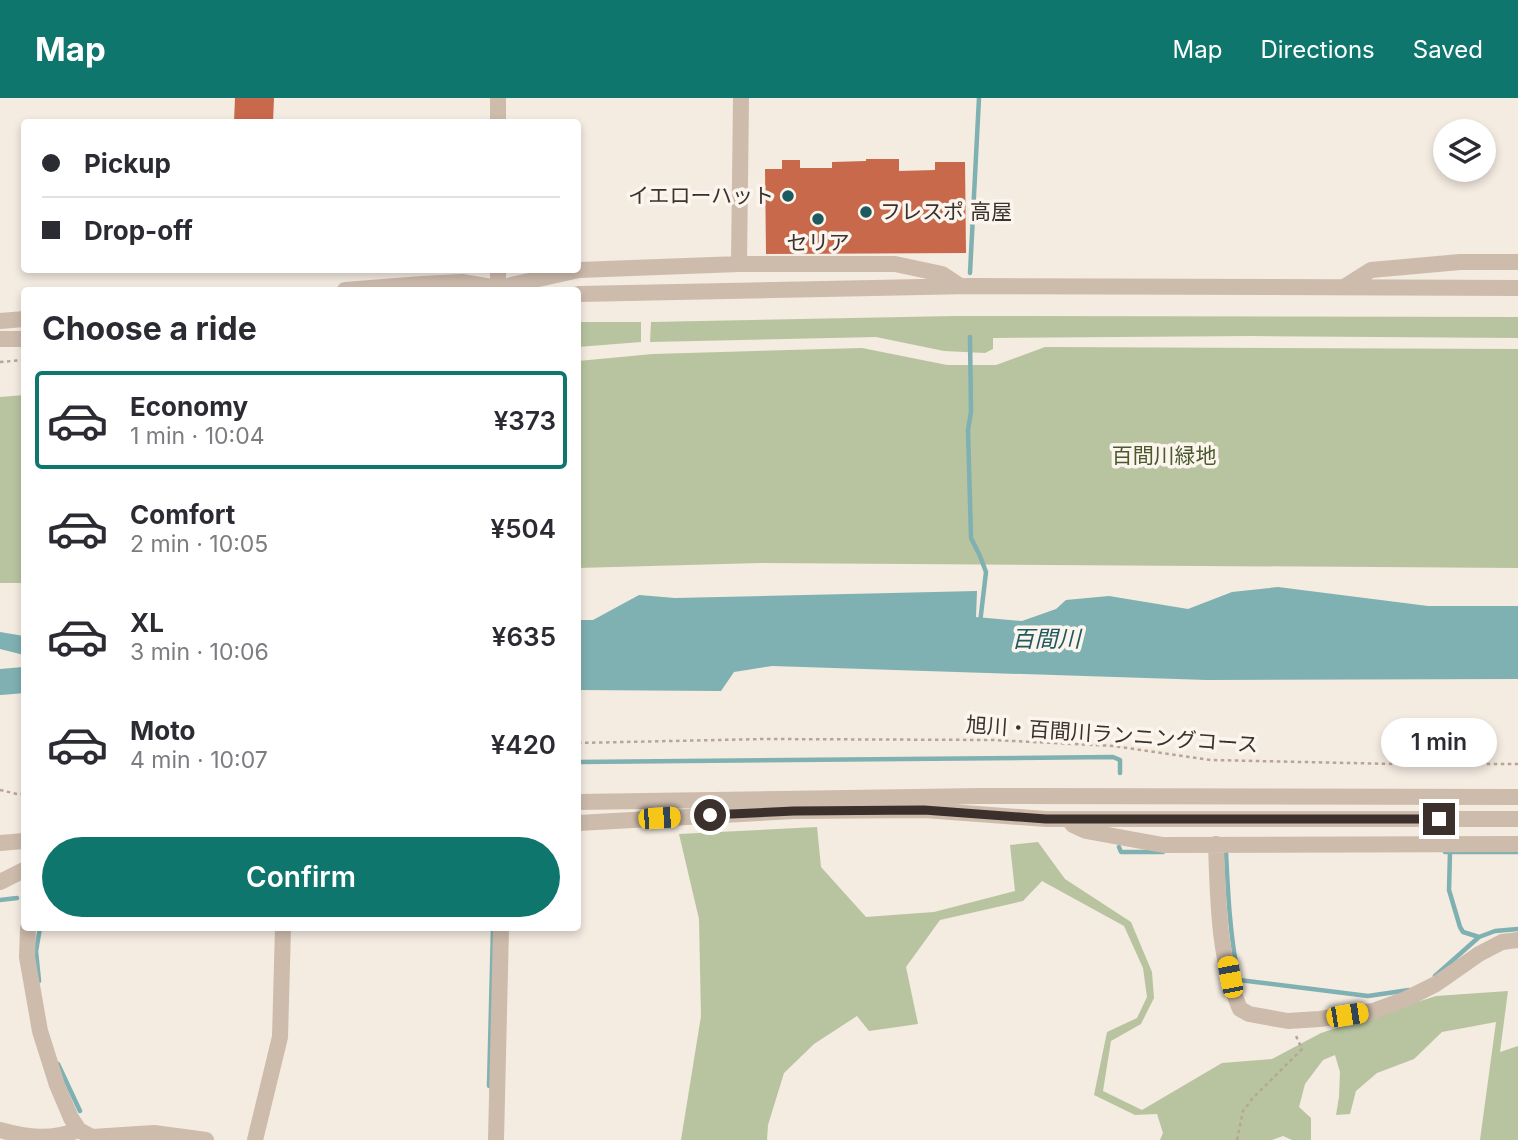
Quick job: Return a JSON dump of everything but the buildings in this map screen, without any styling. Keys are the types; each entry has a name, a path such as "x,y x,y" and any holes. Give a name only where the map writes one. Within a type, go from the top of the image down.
{"street":[{"path":"498,98 498,119"},
{"path":"739,264 741,98"},
{"path":"1343,287 1371,270 1460,262 1518,262"},
{"path":"581,270 739,264 895,264 943,274 960,286"},
{"path":"510,287 567,273"},
{"path":"384,287 462,282 484,287"},
{"path":"581,294 960,286 1518,288"},
{"path":"0,321 21,319"},
{"path":"0,339 21,339"},
{"path":"581,802 981,796 1518,797"},
{"path":"581,823 807,810 924,810 1031,819 1518,819"},
{"path":"1068,819 1073,825 1086,831 1163,845 1216,849 1518,844"},
{"path":"0,843 21,841"},
{"path":"1216,849 1219,911 1230,977 1240,1009 1249,1014 1288,1021 1373,1011 1436,984 1479,954 1502,942 1518,940"},
{"path":"0,870 21,869"},
{"path":"0,882 21,871"},
{"path":"28,931 27,957 40,1031 57,1085 71,1118 88,1136"},
{"path":"255,1140 280,1037 283,931"},
{"path":"496,1140 501,931"},
{"path":"0,1129 42,1138 154,1133 206,1140"}],"path":[{"path":"0,362 21,360"},
{"name":"旭川・百間川ランニングコース","path":"581,743 764,739 993,740 1114,746 1211,760 1518,764"},
{"path":"0,790 21,794"},
{"path":"1237,1140 1243,1111 1302,1049 1288,1021"}],"green space":[{"path":"955,316 1518,317 1518,338 993,338 993,349 985,353 944,351 876,337 650,342 651,322"},
{"path":"581,322 641,322 641,342 581,347"},
{"name":"百間川緑地","path":"1045,347 1518,349 1518,568 760,563 581,568 581,361 653,354 862,348 947,365 996,365"},
{"path":"21,395 21,583 0,583 0,397"},
{"path":"817,827 821,867 866,917 934,912 1015,891 1010,845 1038,842 1065,879 1131,922 1152,972 1154,998 1141,1024 1111,1041 1103,1091 1142,1110 1222,1063 1272,1059 1321,1033 1436,996 1508,991 1500,1052 1518,1046 1518,1140 1480,1140 1496,1022 1442,1032 1414,1059 1377,1073 1356,1091 1350,1114 1336,1115 1340,1072 1335,1055 1323,1060 1305,1084 1299,1107 1311,1118 1311,1140 1292,1140 1283,1136 1272,1140 1160,1140 1163,1133 1157,1114 1135,1115 1094,1095 1107,1032 1137,1018 1147,997 1143,968 1124,926 1042,881 1023,901 940,920 906,967 918,1024 869,1031 857,1016 814,1044 784,1073 768,1125 767,1140 681,1140 701,1016 699,919 679,834"}],"water":[{"path":"1278,587 1428,606 1518,606 1518,679 1207,680 772,666 734,672 721,691 581,690 581,620 593,620 639,595 675,598 977,591 976,617 1022,621 1056,609 1066,600 1109,596 1188,609 1232,592"},
{"path":"0,632 21,636 21,654 0,649"}],"waterway":[{"path":"970,273 979,98"},
{"path":"970,337 971,412 968,430 971,538 986,572 980,623"},
{"name":"百間川","path":"0,682 21,680"},
{"path":"581,762 1113,757 1120,760 1120,773"},
{"path":"1119,847 1121,852 1163,852"},
{"path":"1226,852 1231,932 1239,980 1368,996 1409,990"},
{"path":"1445,852 1518,852"},
{"path":"1450,852 1449,890 1460,927 1463,932 1479,937"},
{"path":"0,900 17,898"},
{"path":"1435,976 1479,937 1495,931 1518,929"},
{"path":"39,931 36,951 39,981"},
{"path":"489,1086 493,931"},
{"path":"58,1064 80,1111"}],"place":[{"name":"イエローハット","path":"788,196"},
{"name":"フレスポ 高屋","path":"866,212"},
{"name":"セリア","path":"818,219"}],"route":[{"path":"710,815 924,810 1031,819 1439,819"}]}
